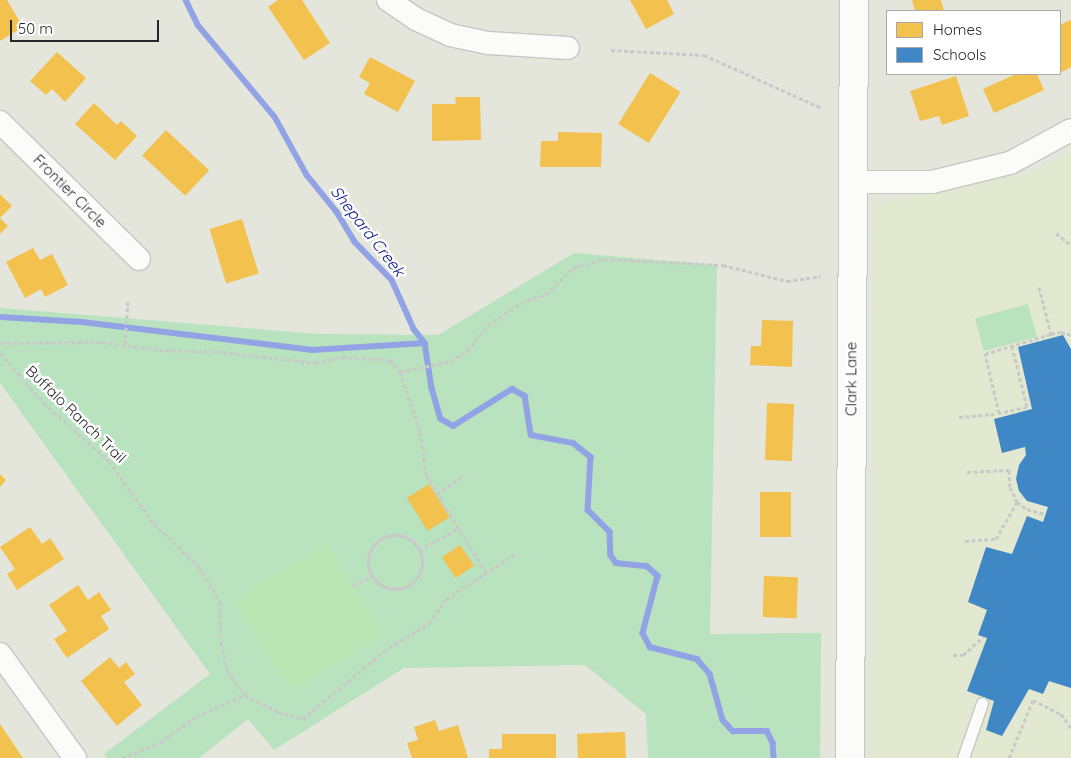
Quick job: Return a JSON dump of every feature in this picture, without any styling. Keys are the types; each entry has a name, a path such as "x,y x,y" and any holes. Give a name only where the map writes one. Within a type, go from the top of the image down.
{"street":[{"path":"388,0 416,19 450,35 489,43 568,48"},
{"name":"Clark Lane","path":"850,758 854,0"},
{"name":"Frontier Circle","path":"0,122 139,259"},
{"path":"852,182 932,182 1010,163 1071,130"},
{"path":"0,654 75,758"}],"lane":[{"path":"962,758 982,703"}],"path":[{"path":"610,50 704,55 822,108"},
{"path":"1056,234 1071,245"},
{"path":"486,573 426,474 420,432 400,372 436,365 467,351 488,325 527,300 546,295 573,268 604,259 723,265 787,281 821,276"},
{"path":"1039,287 1051,334"},
{"path":"125,344 128,301"},
{"path":"1012,346 1027,407 998,413 985,354 1051,334 1062,332 1071,335"},
{"name":"Buffalo Ranch Trail","path":"0,343 27,340 125,344 159,350 223,352 315,363 342,357 390,360 400,372"},
{"name":"Buffalo Ranch Trail","path":"0,353 44,403 109,461 154,524 199,567 213,586 220,602 221,642 228,671 245,695 278,712 303,719 384,651 429,623 446,599 514,556"},
{"path":"959,417 994,414"},
{"path":"966,472 1009,470 1010,487 1017,502 1027,510 1045,514"},
{"path":"437,494 464,475"},
{"path":"965,541 996,539 1017,502"},
{"path":"419,550 458,528"},
{"path":"396,535 405,537 419,550 421,568 411,584 403,588 385,588 371,576 368,557 378,541 396,535"},
{"path":"353,586 371,576"},
{"path":"953,655 963,655 983,637"},
{"path":"122,758 161,742 198,716 245,695"},
{"path":"1009,758 1034,700 1062,714 1071,728"}],"shaded area":[{"path":"1071,150 1071,758 872,758 874,205 1036,171"}],"green space":[{"path":"574,253 717,265 710,634 821,633 820,758 648,758 646,714 585,665 404,668 274,750 248,719 199,758 107,758 104,754 210,674 0,383 0,308 319,334 438,335"},
{"path":"1028,304 1037,337 984,351 975,318"},
{"path":"326,543 383,634 290,692 234,601"}],"building: Homes":[{"path":"0,0 7,0 23,27 0,41"},
{"path":"278,0 302,0 330,43 304,60 268,7"},
{"path":"630,0 667,0 674,14 646,29"},
{"path":"912,0 941,0 944,10 915,10"},
{"path":"1071,20 1071,67 1061,72 1061,25"},
{"path":"57,52 86,78 65,102 52,89 46,95 30,81"},
{"path":"370,57 415,81 398,112 364,94 370,83 359,77"},
{"path":"650,73 681,92 649,143 618,124"},
{"path":"1014,75 1037,75 1044,90 994,113 983,89"},
{"path":"956,76 969,116 942,125 939,116 920,121 910,91"},
{"path":"455,97 480,97 481,140 432,141 432,104 456,104"},
{"path":"94,103 117,125 121,121 137,136 115,160 75,124"},
{"path":"166,130 209,170 185,196 142,156"},
{"path":"558,132 602,133 601,167 540,167 541,141 558,141"},
{"path":"0,194 12,206 0,218"},
{"path":"0,218 8,226 0,234"},
{"path":"242,219 259,274 226,283 209,229"},
{"path":"33,248 40,260 52,254 68,285 45,297 41,289 25,298 6,262"},
{"path":"762,320 793,321 792,367 750,365 751,346 761,346"},
{"path":"767,403 794,404 792,461 765,460"},
{"path":"0,474 6,480 0,487"},
{"path":"429,484 450,517 428,531 407,498"},
{"path":"760,492 791,492 791,537 760,537"},
{"path":"30,527 42,544 50,538 64,559 17,590 7,574 15,569 0,547"},
{"path":"460,545 474,566 456,578 442,557"},
{"path":"764,576 798,577 797,618 763,617"},
{"path":"78,585 88,600 99,592 111,610 101,616 109,629 67,658 54,639 67,631 49,605"},
{"path":"110,657 119,668 126,662 135,674 124,682 142,705 117,726 81,681"},
{"path":"435,720 439,731 458,725 468,758 412,758 407,743 418,740 414,727"},
{"path":"0,724 23,758 0,758"},
{"path":"625,732 626,758 578,758 577,734"},
{"path":"502,734 556,734 556,758 489,758 489,749 502,749"}],"building: Schools":[{"path":"1063,335 1071,349 1071,688 1049,681 1043,694 1029,689 1002,736 986,730 994,701 967,691 987,638 978,635 987,610 968,602 986,547 1012,554 1027,516 1043,522 1048,507 1027,501 1019,491 1016,479 1019,465 1026,455 1025,447 1002,453 994,419 1032,409 1018,347"}],"waterway":[{"name":"Shepard Creek","path":"186,0 198,25 275,117 307,175 337,212 355,242 392,280 414,329 425,343 432,388 441,419 453,426 512,389 525,396 531,435 573,443 591,457 588,510 610,532 611,555 616,563 647,566 658,576 643,633 650,647 697,659 710,674 723,720 733,731 767,731 773,743 774,758"},
{"path":"0,317 82,322 312,350 425,343"}]}
